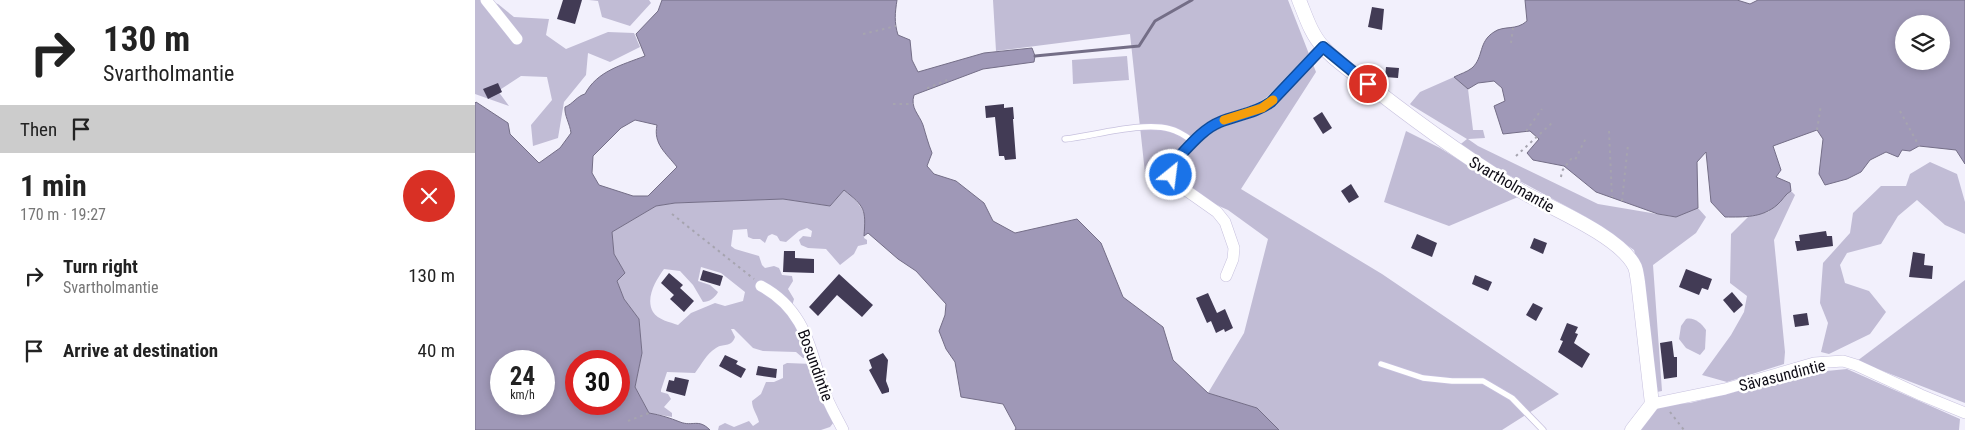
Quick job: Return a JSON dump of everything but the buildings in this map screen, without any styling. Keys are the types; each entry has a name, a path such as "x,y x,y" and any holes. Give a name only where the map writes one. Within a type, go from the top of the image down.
{"street":[{"path":"486,0 517,39"},
{"name":"Svartholmantie","path":"1299,0 1309,27 1323,47 1389,100 1466,158 1526,194 1583,224 1617,245 1628,256 1635,267 1638,282 1655,403"},
{"path":"1226,276 1235,248 1225,222 1217,212 1178,185 1171,175 1170,169 1173,163 1209,128 1220,122 1267,105 1323,47"},
{"name":"Bosundintie","path":"761,286 785,302 797,317 805,333 824,390 843,430"},
{"name":"Sävasundintie","path":"1655,403 1725,389 1814,363 1843,361 1856,365 1965,414"},
{"path":"1632,430 1655,403"}],"lane":[{"path":"1065,139 1125,129 1169,128 1194,142"},
{"path":"1381,364 1423,378 1451,381 1483,381 1512,398 1543,430"}],"path":[{"path":"863,34 895,26"},
{"path":"1511,43 1513,28"},
{"path":"928,89 947,80"},
{"path":"893,104 913,104"},
{"path":"1817,130 1821,105"},
{"path":"1527,131 1542,109"},
{"path":"1900,111 1919,146"},
{"path":"1516,156 1554,121"},
{"path":"1609,131 1612,197"},
{"path":"1561,177 1562,171 1571,159 1575,160 1577,157 1587,136"},
{"path":"1622,201 1628,144"},
{"path":"673,214 761,286"},
{"path":"1655,403 1672,414 1684,430"},
{"path":"628,421 649,412"}],"shaded area":[{"path":"475,0 484,0 498,4 514,17 549,19 546,35 566,49 608,32 634,33 640,47 610,62 588,53 586,75 564,102 558,138 533,146 531,125 552,100 547,77 521,76 498,91 509,106 475,94"},
{"path":"589,0 649,0 651,3 630,26 602,17 598,1"},
{"path":"662,0 897,0 895,18 898,35 910,40 912,60 918,72 984,53 1032,48 1035,56 1034,62 983,69 914,95 913,104 923,125 932,153 927,166 934,174 956,181 984,203 993,221 1015,233 1077,219 1101,243 1123,297 1163,327 1173,360 1208,393 1257,408 1279,430 1015,430 1016,428 1003,404 961,397 955,362 946,349 939,331 945,315 946,304 916,271 898,259 868,233 864,236 865,220 863,209 844,190 830,206 783,199 675,203 656,206 612,232 614,254 625,273 617,281 624,299 639,319 642,353 635,387 649,413 685,423 702,424 710,430 475,430 475,103 508,123 510,134 539,163 560,148 571,133 565,107 585,94 590,86 603,74 645,56 636,34 658,11","holes":["635,120 657,125 656,132 659,143 677,167 648,196 633,196 599,185 592,173 593,156 621,128"]},
{"path":"993,0 1288,0 1316,72 1241,189 1382,274 1559,394 1502,430 1279,430 1257,408 1208,393 1244,333 1268,239 1228,210 1145,173 1130,34 996,51"},
{"path":"1525,0 1737,0 1750,4 1758,0 1965,0 1965,164 1956,150 1919,146 1910,151 1902,150 1898,157 1886,152 1870,160 1861,172 1847,179 1825,185 1819,174 1823,139 1817,130 1773,146 1781,170 1776,177 1790,183 1791,191 1771,209 1759,215 1725,217 1711,202 1706,152 1697,162 1698,208 1676,217 1658,214 1596,192 1564,166 1533,160 1527,153 1539,139 1530,131 1503,134 1494,106 1505,101 1502,88 1494,81 1478,83 1468,89 1454,77 1466,72 1476,64 1483,45 1494,32 1523,24 1527,21"},
{"path":"1127,56 1129,80 1073,84 1072,60"},
{"path":"1454,77 1468,89 1473,130 1483,130 1485,138 1468,139 1478,146 1598,204 1675,217 1698,208 1706,217 1696,233 1653,265 1662,391 1652,393 1642,281 1634,250 1586,217 1457,147 1467,139 1410,104 1420,92"},
{"path":"1406,131 1440,148 1518,197 1449,226 1384,202"},
{"path":"1930,162 1957,174 1965,202 1965,234 1945,225 1917,200 1898,216 1881,244 1847,253 1840,265 1845,283 1869,291 1886,312 1870,334 1829,354 1821,352 1828,323 1820,303 1823,263 1850,233 1853,213 1881,186 1906,186 1910,174"},
{"path":"844,190 860,206 864,216 864,238 867,240 867,244 858,246 854,254 840,265 826,249 808,248 801,245 799,240 803,236 811,237 812,231 807,228 799,231 786,242 780,241 777,236 772,234 768,236 765,243 760,239 748,237 747,229 733,230 731,246 759,256 765,268 774,266 779,268 782,275 792,276 793,281 788,289 794,299 792,306 810,358 803,358 796,352 763,351 753,348 734,329 731,329 735,337 731,343 713,350 695,373 667,372 661,392 668,394 671,399 664,407 672,413 672,417 649,413 635,387 642,353 639,319 624,299 617,281 625,273 614,254 612,232 656,206 675,203 783,199 830,206","holes":["701,267 721,273 745,292 743,301 725,306 715,303 691,313 678,325 661,319 653,312 650,301 651,295 664,269 680,271 693,285 703,302 712,299 718,292 710,285 698,281"]},
{"path":"1791,191 1795,195 1774,240 1785,352 1784,364 1727,382 1702,375 1731,335 1744,312 1747,296 1730,283 1731,234 1748,217 1768,212"},
{"path":"1965,280 1965,403 1857,361"},
{"path":"1686,319 1697,321 1706,330 1705,349 1700,355 1686,348 1679,339 1681,326"},
{"path":"787,363 812,364 834,422 830,427 821,430 718,430 719,426 725,423 734,427 749,421 753,426 759,422 752,401 761,394 766,382 774,382 783,378 783,365"},
{"path":"1847,369 1960,419 1959,430 1638,430 1660,401 1673,404 1690,403 1816,372"}],"waterway":[{"path":"1035,56 1139,46 1155,21 1192,0"}],"slow traffic":[{"path":"1224,120 1262,108 1273,100"}],"route":[{"path":"1171,175 1170,169 1173,163 1209,128 1220,122 1262,108 1271,102 1323,47 1368,84"}]}
